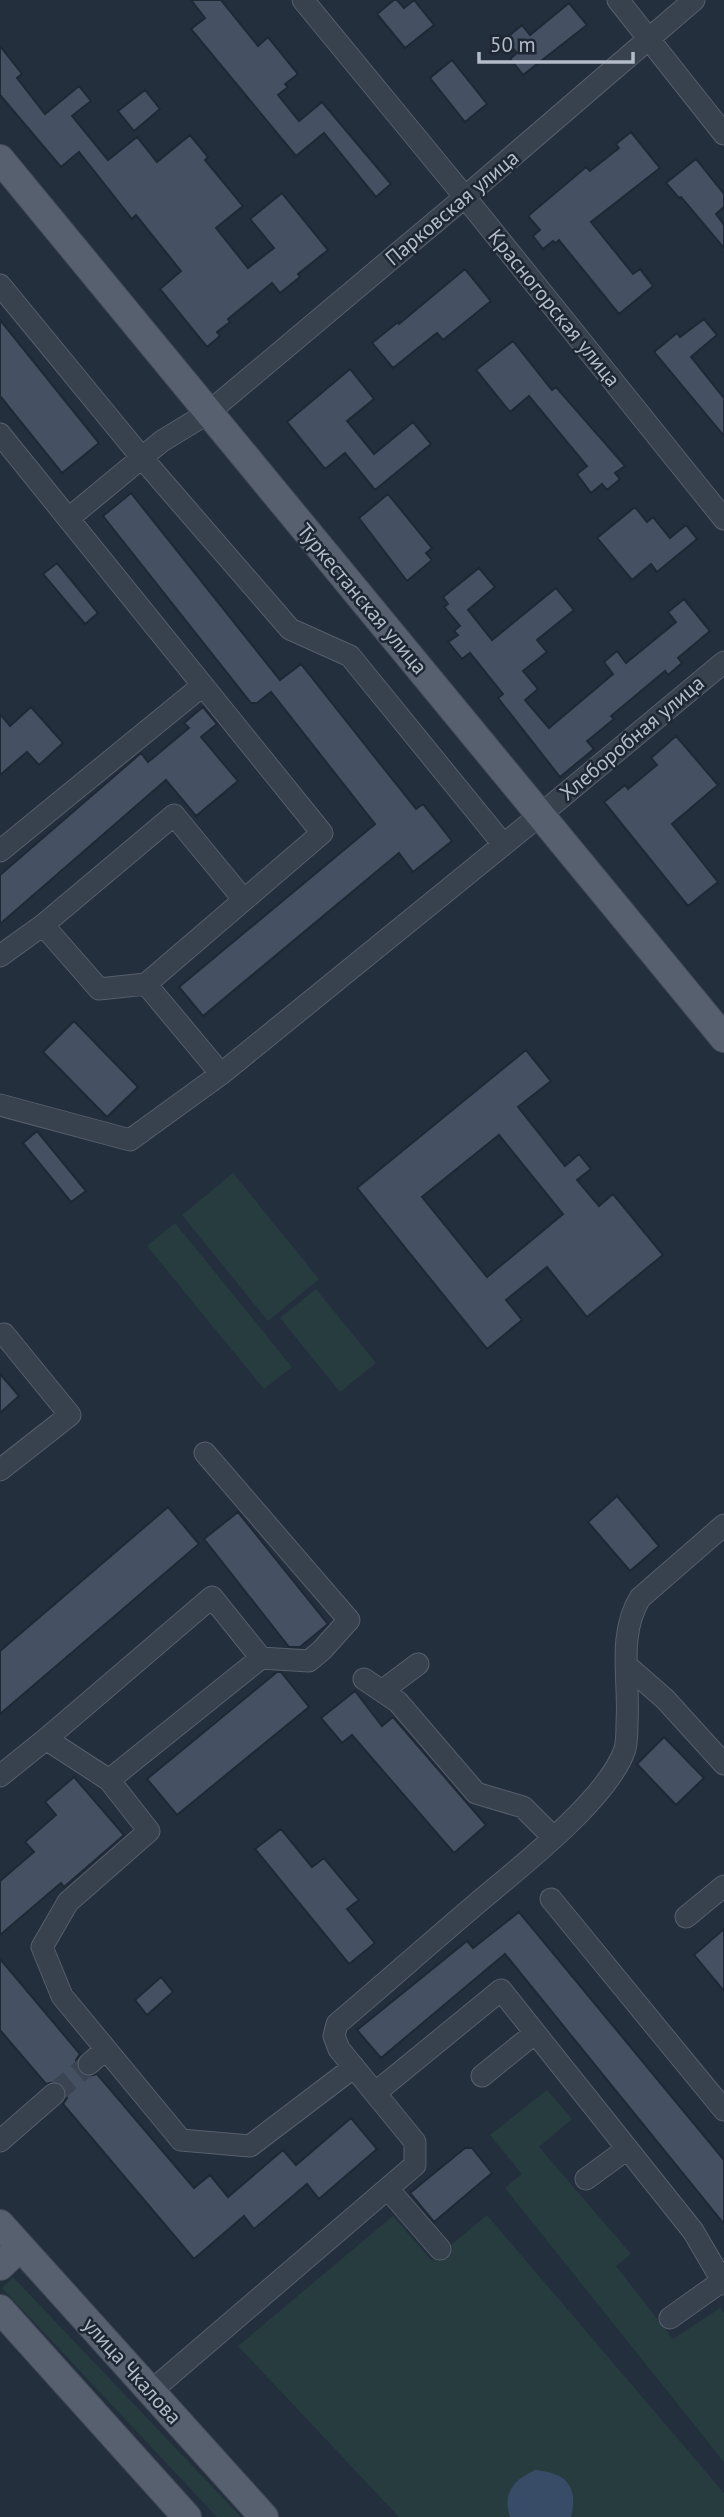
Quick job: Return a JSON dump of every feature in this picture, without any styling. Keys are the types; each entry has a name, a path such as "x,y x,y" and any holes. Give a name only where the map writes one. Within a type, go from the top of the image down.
{"main road":[{"name":"Туркестанская улица","path":"0,159 724,1038"},
{"name":"улица Чкалова","path":"0,2224 10,2257 150,2392 264,2517"},
{"path":"0,2309 187,2517"}],"street":[{"name":"Красногорская улица","path":"303,0 724,519"},
{"path":"618,0 724,134"},
{"name":"Парковская улица","path":"69,518 162,441 208,413 694,0"},
{"path":"0,285 142,458 290,629 350,656 503,844"},
{"path":"0,434 322,833 146,984 99,989 43,925"},
{"name":"Хлеборобная улица","path":"0,1105 130,1140 220,1074 724,662"},
{"path":"0,851 202,686"},
{"path":"0,956 43,925 174,815 244,900"},
{"path":"146,984 220,1074"},
{"path":"0,1470 70,1415 4,1334"},
{"path":"109,1780 261,1658 309,1661 349,1620 205,1453"},
{"path":"150,2392 415,2165 415,2142 339,2049 334,2036 337,2024 344,2010 553,1837 598,1793 615,1772 626,1747 626,1632 631,1613 640,1598 724,1525"},
{"path":"0,1776 212,1597 261,1658"},
{"path":"382,1691 418,1664"},
{"path":"626,1665 665,1699 724,1764"},
{"path":"364,1679 398,1702 476,1793 523,1807 553,1837"},
{"path":"46,1739 109,1780 149,1831 68,1902 42,1947 62,1996 181,2140 250,2146 354,2067"},
{"path":"686,1917 724,1886"},
{"path":"551,1899 724,2110"},
{"path":"375,2094 501,1990 692,2231 723,2282 670,2318"},
{"path":"482,2076 535,2033"},
{"path":"89,2064 106,2049"},
{"path":"0,2141 54,2094"},
{"path":"586,2179 626,2149"},
{"path":"388,2189 440,2249"}],"green space":[{"path":"233,1173 319,1279 268,1321 182,1215"},
{"path":"175,1223 292,1367 264,1389 147,1246"},
{"path":"316,1289 376,1363 340,1392 280,1318"},
{"path":"547,2090 572,2119 539,2147 631,2254 616,2266 673,2339 720,2308 724,2313 724,2462 505,2188 522,2174 490,2135"},
{"path":"487,2215 724,2493 724,2517 399,2517 238,2346 393,2216 432,2261"},
{"path":"13,2277 241,2517 217,2517 2,2288"}],"water":[{"path":"535,2470 554,2474 567,2483 573,2497 571,2517 510,2517 508,2501 512,2488 521,2478"}],"building":[{"path":"191,0 221,0 258,46 268,37 298,74 285,84 288,87 278,95 299,121 322,102 391,184 376,197 324,133 296,156 191,29 205,18"},
{"path":"394,0 404,8 414,0 434,25 405,48 377,14"},
{"path":"569,3 587,25 523,75 510,59 517,53 505,39 522,25 530,35"},
{"path":"0,46 22,74 17,78 45,114 79,86 91,101 72,116 108,160 137,137 157,162 190,135 208,157 205,160 243,206 216,228 248,268 274,248 250,219 282,193 328,250 298,274 300,277 280,293 272,283 228,319 230,322 217,332 220,336 207,347 160,289 181,271 136,215 132,219 79,152 61,167 0,95"},
{"path":"452,60 487,104 465,122 430,78"},
{"path":"145,90 160,109 134,131 118,111"},
{"path":"631,132 660,168 591,222 633,274 640,269 653,286 619,314 559,240 543,249 533,236 540,230 528,216 586,167 590,171 619,148 616,144"},
{"path":"696,159 724,194 724,207 716,214 724,225 724,248 666,183"},
{"path":"465,269 491,301 443,340 437,333 393,368 372,343"},
{"path":"704,319 717,335 691,357 724,398 724,436 654,352 677,333 680,337"},
{"path":"0,320 99,443 62,473 0,396"},
{"path":"513,341 552,390 556,387 625,466 615,473 620,479 607,490 602,484 591,493 577,474 587,466 529,396 510,412 476,370"},
{"path":"350,369 374,399 347,421 374,454 413,422 431,444 375,490 345,453 325,469 287,422"},
{"path":"131,493 280,680 301,664 416,809 423,804 452,841 413,872 399,853 203,1016 179,987 375,824 271,692 257,703 251,703 103,516"},
{"path":"388,494 432,548 426,553 432,560 407,581 359,518"},
{"path":"635,507 647,522 653,517 670,538 686,525 697,539 657,572 651,564 632,580 597,538"},
{"path":"57,563 98,613 85,624 43,574"},
{"path":"479,568 495,587 468,610 492,640 556,588 574,610 537,640 547,652 523,671 538,689 525,700 549,728 613,674 604,662 617,651 626,663 676,622 668,612 684,599 710,631 678,658 682,663 668,675 665,671 611,716 614,719 587,741 594,749 560,777 498,698 503,694 470,653 462,659 448,642 458,635 454,631 460,626 444,607 448,604 443,597"},
{"path":"31,707 63,743 39,765 27,752 0,775 0,714 10,726"},
{"path":"203,707 217,724 201,737 238,781 196,816 166,780 0,924 0,875 141,753 148,762 189,728 184,723"},
{"path":"676,736 718,785 672,824 718,882 688,906 604,802 625,785 628,789 657,765 651,758"},
{"path":"74,1021 138,1087 107,1117 43,1052"},
{"path":"526,1050 551,1081 518,1107 565,1166 579,1154 591,1169 577,1180 599,1206 613,1194 663,1255 587,1317 547,1267 506,1300 522,1320 487,1349 357,1188","holes":["499,1135 563,1214 487,1277 422,1197"]},
{"path":"37,1131 86,1191 71,1202 23,1143"},
{"path":"0,1374 19,1396 0,1413"},
{"path":"617,1496 659,1546 630,1571 588,1522"},
{"path":"168,1507 199,1544 0,1714 0,1651"},
{"path":"238,1512 328,1624 300,1647 289,1647 204,1539"},
{"path":"277,1672 281,1672 309,1707 177,1815 147,1779"},
{"path":"355,1691 382,1726 393,1717 486,1825 454,1853 352,1735 342,1743 321,1718"},
{"path":"664,1737 704,1778 676,1805 637,1764"},
{"path":"74,1777 124,1835 64,1887 61,1883 0,1935 0,1881 34,1852 25,1842 56,1815 45,1802"},
{"path":"281,1829 312,1867 324,1858 359,1900 347,1909 375,1943 349,1964 255,1849"},
{"path":"519,1912 724,2160 724,2224 505,1954 381,2058 357,2030 467,1941 473,1948"},
{"path":"724,1929 724,1991 694,1955"},
{"path":"0,1959 80,2054 76,2060 79,2072 85,2077 97,2074 194,2188 210,2175 228,2197 283,2150 296,2165 351,2118 377,2149 319,2199 307,2184 254,2229 244,2216 194,2259 63,2104 67,2098 64,2086 58,2081 46,2084 0,2030"},
{"path":"161,1977 173,1992 147,2015 135,2000"},
{"path":"465,2148 472,2148 492,2173 434,2222 410,2193"}],"tunnel":[{"path":"54,2094 89,2064"}]}
